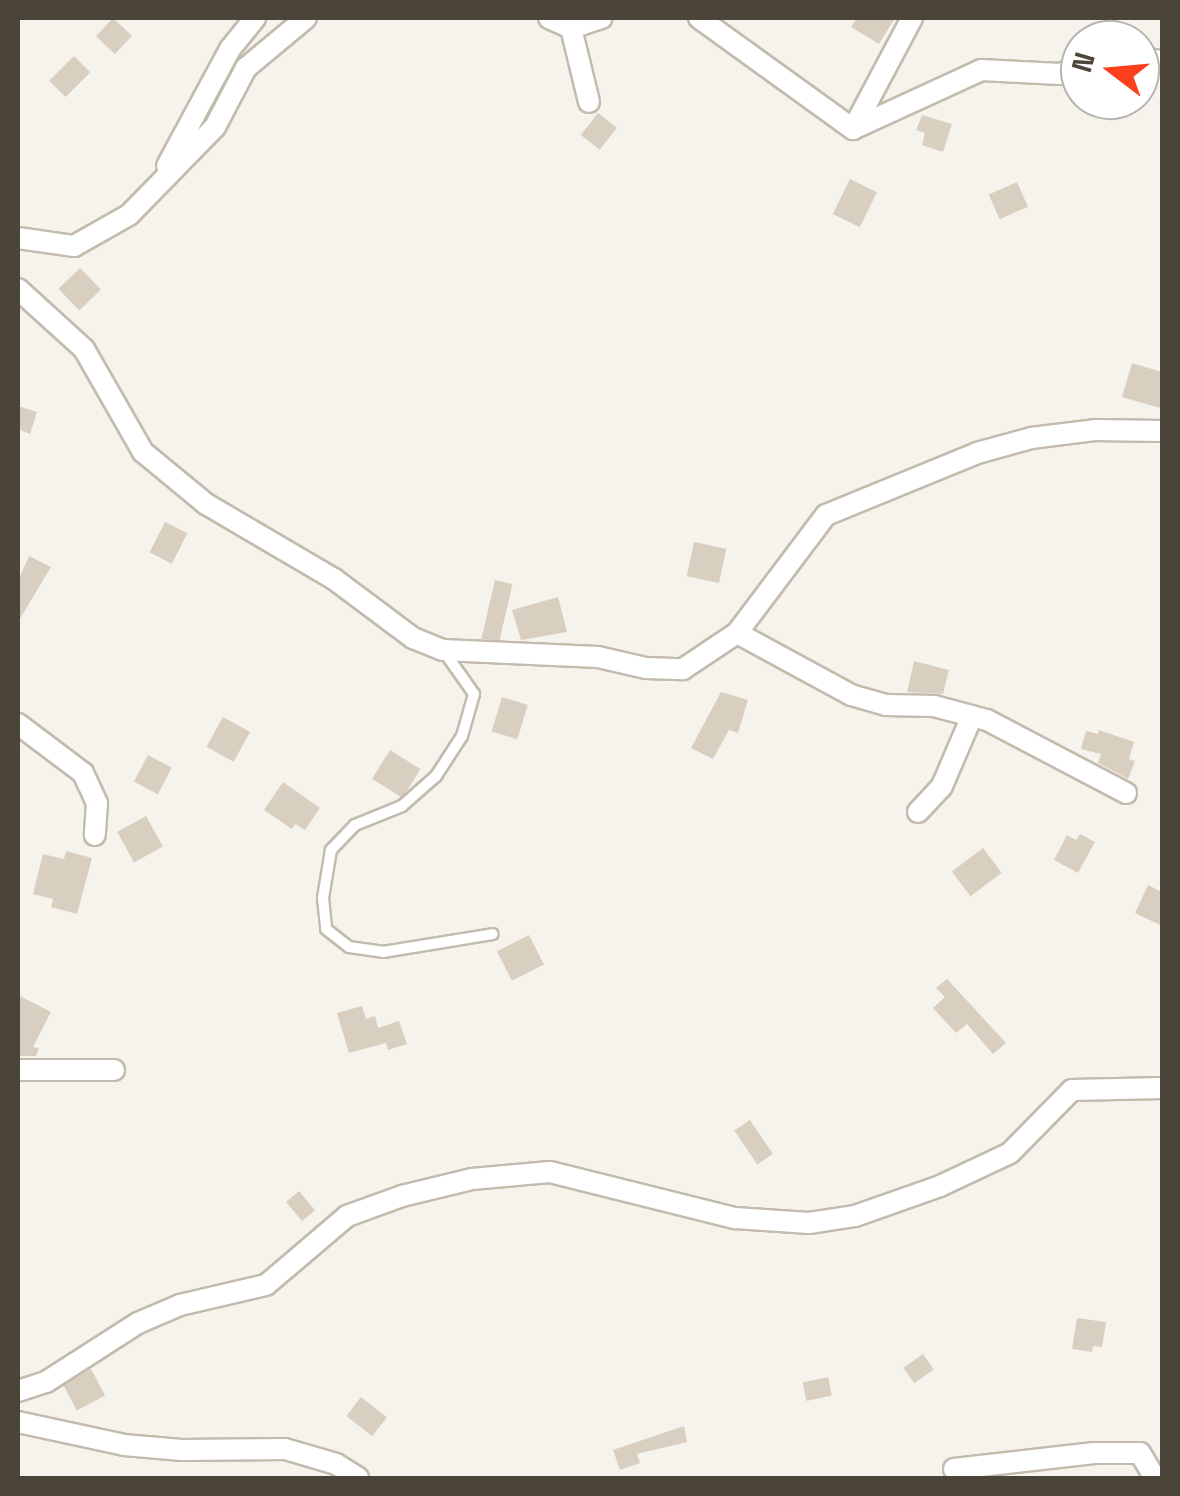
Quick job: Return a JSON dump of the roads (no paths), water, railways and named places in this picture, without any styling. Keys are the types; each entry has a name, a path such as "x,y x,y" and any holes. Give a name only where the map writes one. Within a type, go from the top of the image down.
{"street":[{"path":"168,179 164,170 230,49 254,18"},
{"path":"18,238 74,246 130,215 215,127 246,68 306,18"},
{"path":"548,18 571,28 601,18"},
{"path":"698,18 853,129"},
{"path":"853,129 912,18"},
{"path":"571,28 589,102"},
{"path":"853,129 899,112 981,70 1060,74"},
{"path":"18,288 84,349 143,452 206,504 334,579 413,638 443,650 598,657 646,668 683,669 737,633 826,515 862,497 977,453 1031,438 1095,430 1162,431"},
{"path":"737,633 851,696 886,705 934,706 972,716 1126,793"},
{"path":"918,812 942,786 972,716"},
{"path":"18,724 83,772 97,803 95,835"},
{"path":"18,1070 114,1070"},
{"path":"18,1392 46,1382 138,1323 180,1305 266,1285 346,1216 402,1196 472,1179 550,1172 734,1218 809,1222 840,1218 940,1186 1010,1153 1072,1090 1162,1088"},
{"path":"18,1422 124,1444 182,1450 285,1448 336,1464 358,1478"},
{"path":"954,1469 1094,1453 1140,1454 1156,1478"}],"lane":[{"path":"443,650 474,694 462,736 436,776 402,806 355,825 331,850 322,898 326,929 348,947 382,952 493,934"}]}
